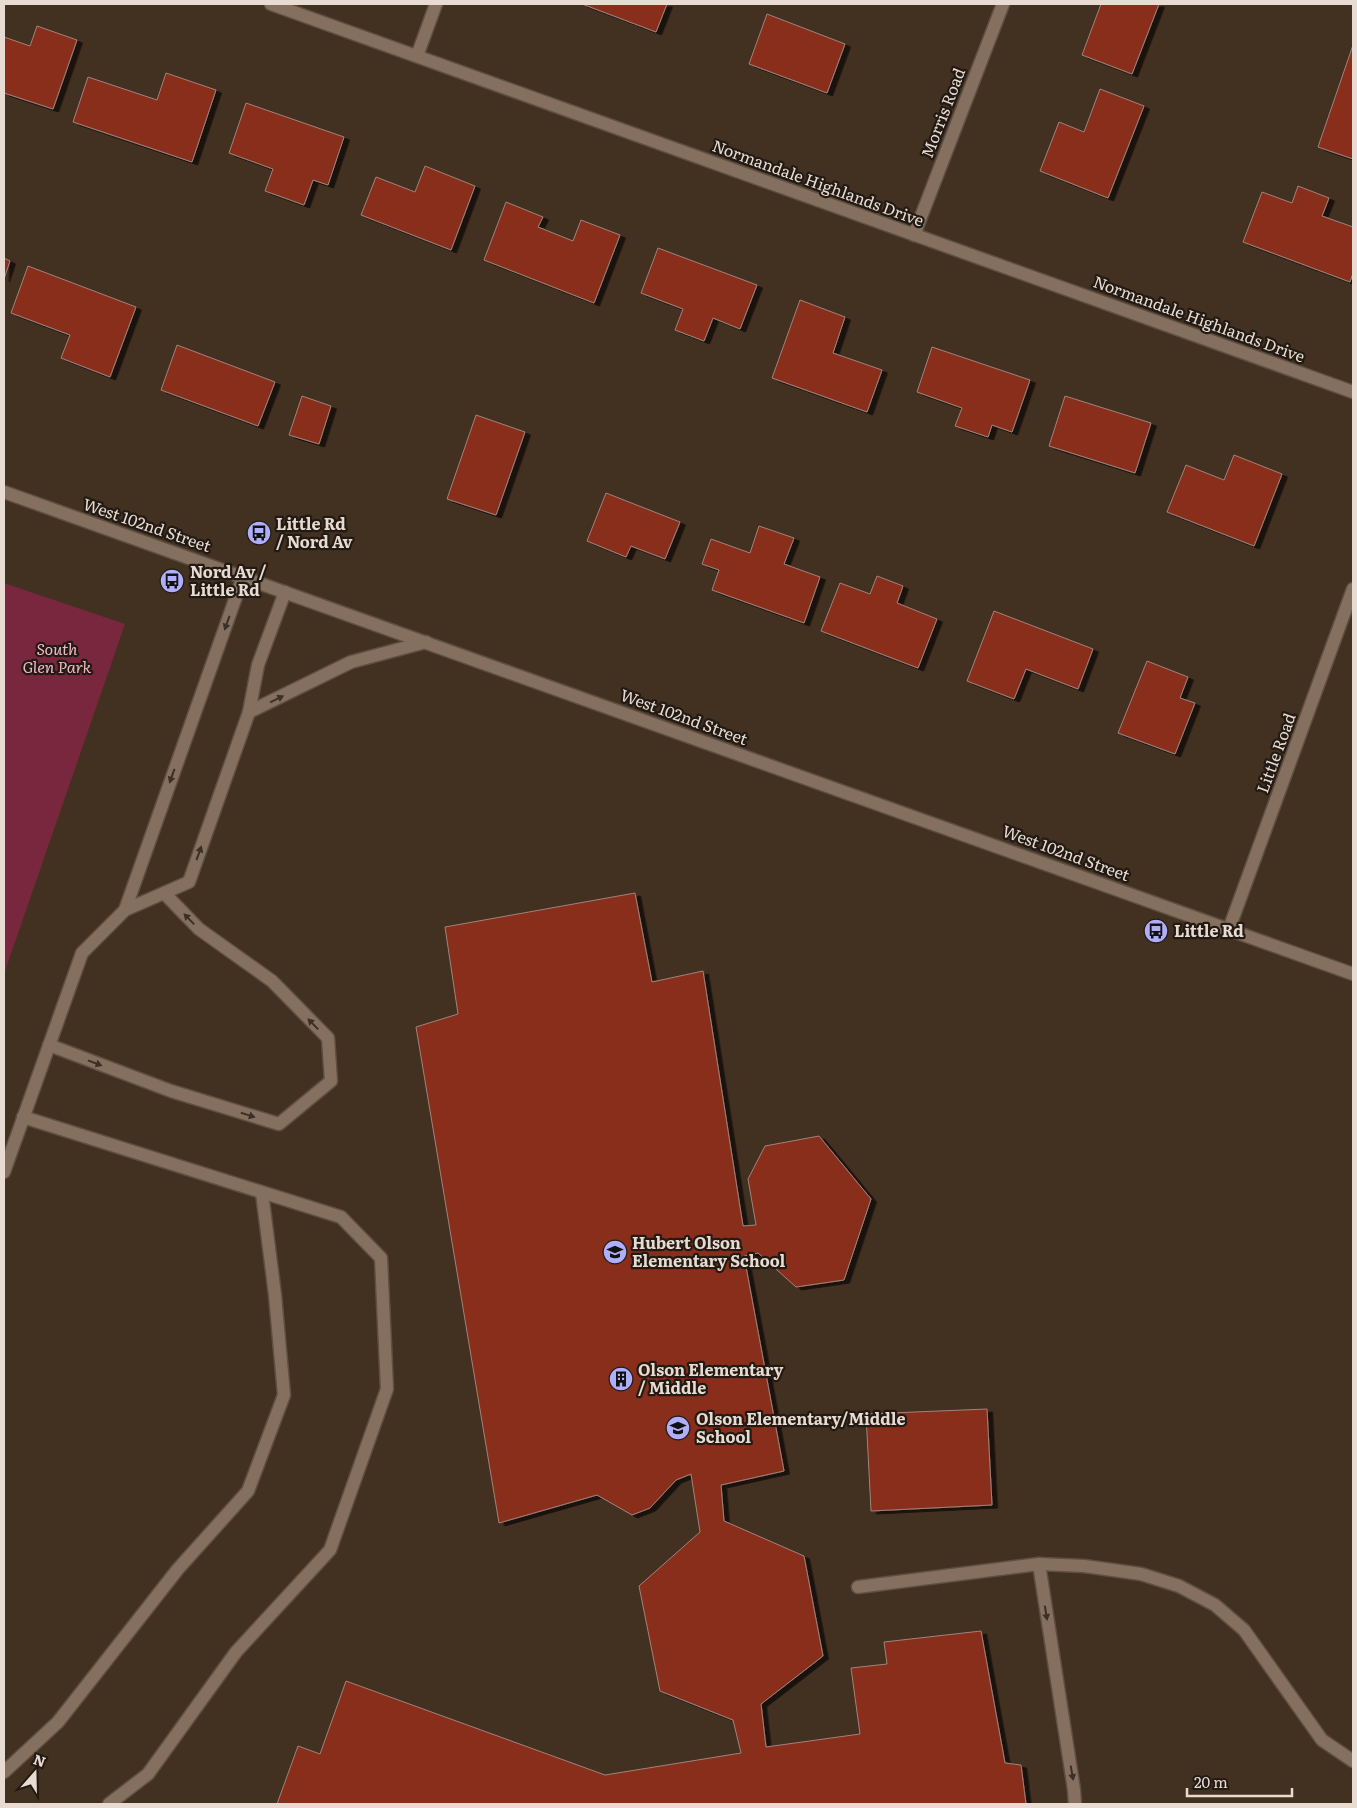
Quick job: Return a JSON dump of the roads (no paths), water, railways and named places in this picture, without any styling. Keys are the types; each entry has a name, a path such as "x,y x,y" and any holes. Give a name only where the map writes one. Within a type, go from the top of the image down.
{"street":[{"name":"Normandale Highlands Drive","path":"271,4 1353,392"},
{"path":"417,56 436,4"},
{"name":"Morris Road","path":"914,234 1003,4"},
{"name":"West 102nd Street","path":"4,492 1353,974"},
{"path":"124,910 244,577"},
{"name":"Little Road","path":"1229,929 1353,589"},
{"path":"4,1172 82,953 124,910 188,882 249,712 258,665 285,592"},
{"path":"249,712 351,662 426,642"},
{"path":"49,1045 170,1092 279,1124 330,1080 328,1038 272,982 199,929 164,893"},
{"path":"23,1117 341,1217 380,1258 387,1389 330,1550 236,1652 148,1774 109,1804"},
{"path":"4,1772 58,1722 178,1569 248,1491 284,1395 275,1295 262,1193"},
{"path":"1039,1564 1075,1804"},
{"path":"858,1587 1039,1564 1084,1566 1140,1574 1179,1586 1215,1605 1244,1630 1322,1740 1353,1761"}],"place":[{"name":"Little Rd / Nord Av","path":"259,533"},
{"name":"Nord Av / Little Rd","path":"172,581"},
{"name":"Little Rd","path":"1156,931"},
{"name":"Hubert Olson Elementary School","path":"615,1252"},
{"name":"Olson Elementary / Middle","path":"621,1379"},
{"name":"Olson Elementary/Middle School","path":"678,1428"}],"park label":[{"name":"South Glen Park","path":"57,658"}]}
